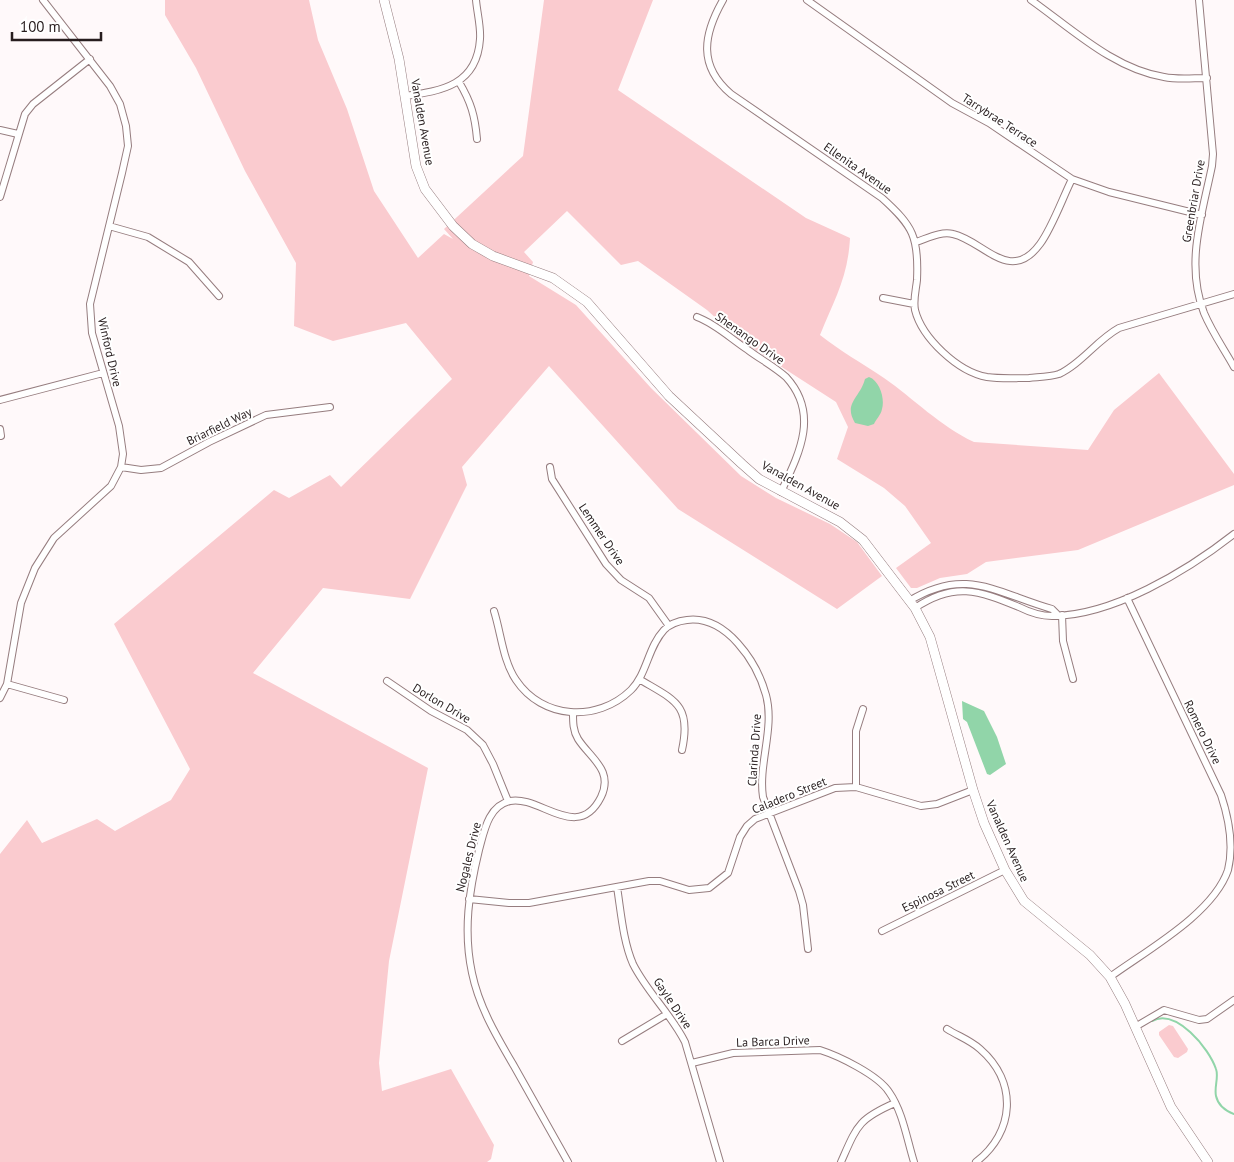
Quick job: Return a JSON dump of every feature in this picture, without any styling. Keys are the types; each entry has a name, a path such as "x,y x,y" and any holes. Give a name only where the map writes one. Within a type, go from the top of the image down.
{"main road":[{"name":"Vanalden Avenue","path":"384,0 399,59 416,166 430,196 459,233 472,244 492,256 553,278 581,297 603,318 669,396 754,474 781,492 840,522 863,540 912,604 930,637 973,790 984,823 1005,870 1024,901 1090,956 1110,977 1171,1107 1208,1162"}],"street":[{"path":"405,96 436,92 459,82 477,57 480,38 476,0"},
{"name":"Ellenita Avenue","path":"723,0 710,30 706,48 708,64 714,75 731,94 882,198 910,228 916,242 917,281 914,304 916,312 929,338 942,352 969,370 985,377 1007,379 1058,374 1073,365 1103,337 1118,328 1234,294"},
{"name":"Tarrybrae Terrace","path":"807,0 952,103 989,124 1072,179 1109,192 1202,215"},
{"path":"1032,0 1118,61 1139,71 1166,78 1207,78"},
{"name":"Greenbriar Drive","path":"1199,0 1207,78 1212,166 1194,256 1196,282 1201,303 1215,334 1234,367"},
{"name":"Winford Drive","path":"0,698 7,684 21,603 35,568 54,538 104,495 121,467 123,443 92,333 90,304 128,146 126,126 120,104 110,86 45,1"},
{"path":"0,197 25,114 33,104 90,59"},
{"path":"459,82 470,100 474,113 477,139"},
{"path":"0,130 18,134"},
{"path":"916,242 940,234 952,233 965,238 996,258 1009,262 1026,257 1040,244 1072,179"},
{"path":"109,226 148,236 189,262 219,296"},
{"path":"883,298 914,304"},
{"name":"Shenango Drive","path":"697,317 713,324 776,369 794,388 802,408 804,438 800,452 781,492"},
{"path":"0,400 103,373"},
{"name":"Briarfield Way","path":"121,467 141,470 161,468 209,442 266,415 330,407"},
{"path":"0,430 1,436"},
{"name":"Lemmer Drive","path":"550,467 552,479 606,564 622,580 649,598 669,626"},
{"path":"1060,615 1093,609 1127,598 1177,573 1234,534"},
{"path":"912,604 935,587 954,584 975,584 1052,609 1060,615 1063,641 1073,679"},
{"name":"Romero Drive","path":"1110,977 1195,915 1208,903 1231,871 1232,845 1230,822 1221,795 1127,598"},
{"path":"494,611 510,668 519,684 541,704 554,710 573,713 598,711 617,701 640,679 658,639 669,626"},
{"name":"Clarinda Drive","path":"669,626 680,621 695,619 710,622 722,629 754,665 767,697 769,714 761,784 769,814 801,898 808,949"},
{"path":"640,679 680,706 686,727 682,750"},
{"name":"Dorlon Drive","path":"387,681 431,711 467,730 483,745 508,801"},
{"path":"7,684 64,700"},
{"path":"856,786 856,730 863,709"},
{"path":"508,801 524,800 559,816 570,817 581,815 597,804 604,787 605,777 597,760 577,737 573,727 573,713"},
{"name":"Caladero Street","path":"469,899 529,903 649,881 689,890 709,888 728,873 740,837 747,826 755,819 835,788 856,786 920,806 937,804 973,790"},
{"name":"Nogales Drive","path":"508,801 495,811 486,826 469,899 467,937 469,956 472,974 482,1006 568,1162"},
{"name":"Espinosa Street","path":"882,931 1005,870"},
{"name":"Gayle Drive","path":"617,887 629,954 640,975 685,1042 720,1162"},
{"path":"1135,1027 1164,1010 1199,1020 1208,1019 1234,1000"},
{"path":"622,1041 667,1014"},
{"path":"947,1029 971,1041 984,1052 999,1073 1006,1090 1007,1109 1002,1131 995,1143 976,1162"},
{"name":"La Barca Drive","path":"692,1063 733,1053 820,1050 833,1055 879,1082 889,1091 895,1103 914,1162"},
{"path":"841,1162 859,1124 878,1111 895,1103"}],"shaded area":[{"path":"165,0 309,0 318,40 347,109 374,191 418,258 444,234 453,239 444,229 523,156 544,0 653,0 618,90 806,218 850,238 843,277 820,335 884,378 950,428 974,442 1088,450 1114,410 1159,373 1234,474 1234,485 1078,550 986,562 967,574 940,578 917,588 911,588 896,568 931,543 905,506 884,488 837,459 848,427 836,402 740,340 707,310 638,261 621,265 567,211 524,252 533,262 529,276 576,305 651,388 741,476 776,498 830,524 857,542 882,576 837,609 678,509 549,366 462,467 467,485 410,599 323,588 253,673 428,768 389,961 379,1063 382,1091 451,1069 494,1145 491,1159 487,1162 0,1162 0,854 27,820 42,843 97,819 115,831 171,800 190,769 114,624 274,490 289,498 330,475 341,487 452,379 406,323 333,341 294,326 296,263 245,171 196,68 165,15"},
{"path":"869,377 879,386 883,405 881,413 874,424 868,426 855,423 851,410 865,379"},
{"path":"962,701 984,711 997,737 1006,764 990,775 987,774 967,722 963,719"},
{"path":"1169,1025 1173,1026 1188,1049 1187,1052 1178,1058 1174,1057 1159,1035 1159,1032"}],"waterway":[{"path":"1152,1021 1161,1018 1171,1020 1181,1025 1199,1041 1216,1069 1217,1099 1223,1107 1234,1114"}]}
